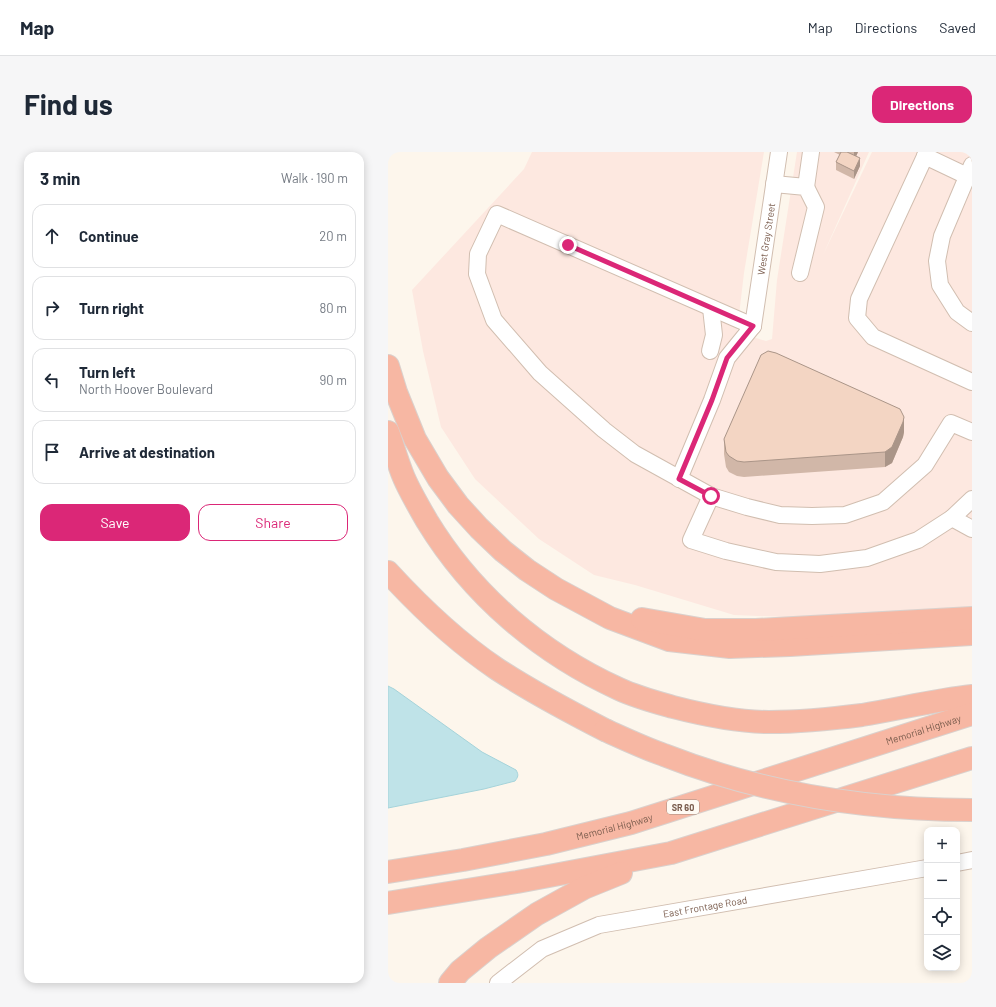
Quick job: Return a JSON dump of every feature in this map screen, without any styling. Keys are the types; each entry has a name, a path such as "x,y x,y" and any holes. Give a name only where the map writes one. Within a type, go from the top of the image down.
{"highway":[{"path":"388,366 396,392 415,439 438,478 458,505 503,551 527,570 556,589 610,618 669,640 730,646 783,646 972,634"},
{"path":"388,432 402,474 418,506 455,562 476,587 502,612 556,655 620,690 683,710 739,721 768,722 814,721 972,696"},
{"path":"388,572 406,592 435,619 496,668 532,691 605,730 664,756 721,774 773,788 824,798 892,808 972,810"},
{"path":"556,589 625,615 655,622 705,630 756,630 972,618"},
{"name":"Memorial Highway","path":"388,872 463,860 546,844 631,823 972,714"},
{"path":"450,983 460,971 488,948 537,914 584,888 671,853 972,758"},
{"path":"388,903 517,882 671,853"}],"street":[{"name":"West Gray Street","path":"753,326 779,152"},
{"path":"800,273 816,206 806,187 811,152"},
{"path":"972,323 956,312 940,285 937,261 942,236 970,170 926,154 859,299 857,318 873,337 972,382"},
{"path":"774,184 806,187"},
{"path":"679,479 712,400 727,358 753,326 497,214 478,254 477,274 494,320 540,373 604,430 635,454 679,479 711,496 780,515 845,515 883,502 889,497 925,465 951,423 972,432"},
{"path":"710,351 714,335 711,308"},
{"path":"711,496 691,540 726,551 776,562 820,564 867,558 918,540 952,518 972,499"},
{"path":"952,518 972,528"},
{"path":"960,862 972,860"},
{"name":"East Frontage Road","path":"498,983 542,949 599,925 924,869"}],"shaded area":[{"path":"532,152 764,152 744,273 737,332 766,341 772,339 777,280 797,152 869,152 823,255 872,152 972,152 972,610 810,618 734,615 635,585 594,575 539,539 475,479 441,427 423,351 412,290 524,169"}],"water":[{"path":"388,686 482,752 516,770 518,776 515,781 484,789 388,808"}],"building":[{"path":"841,152 847,152 860,158 854,171 836,162"},
{"path":"768,351 776,353 900,409 904,417 903,422 892,447 885,452 744,462 737,461 729,456 726,452 724,439 761,355"}],"route":[{"path":"568,245 753,326 727,358 712,400 679,479 711,496"}]}
